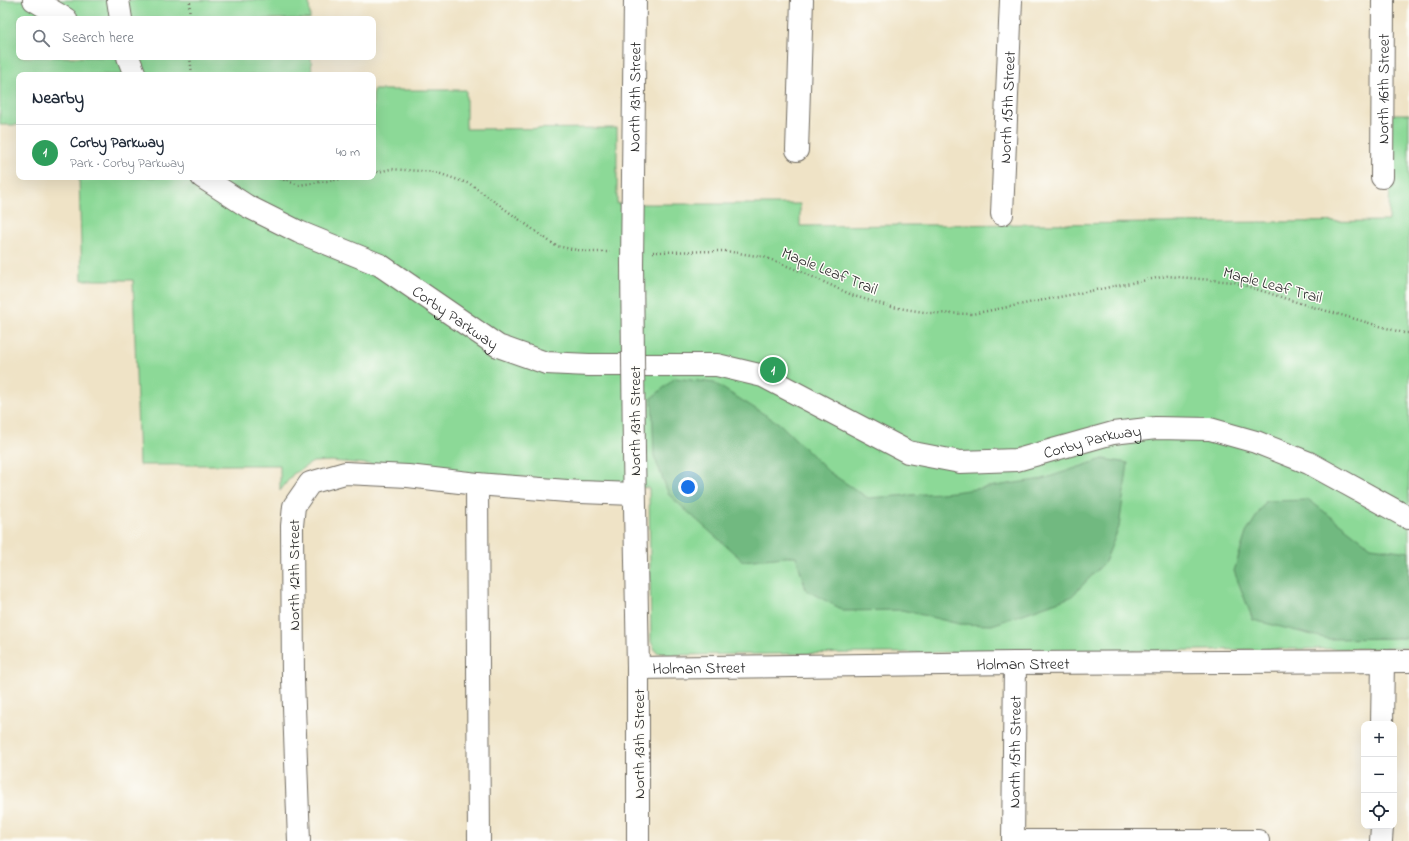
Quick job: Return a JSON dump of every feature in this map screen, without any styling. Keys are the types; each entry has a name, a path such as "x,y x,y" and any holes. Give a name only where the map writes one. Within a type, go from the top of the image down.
{"street":[{"path":"34,0 61,16"},
{"path":"118,0 121,16"},
{"name":"North 13th Street","path":"635,0 632,258 634,494 638,668 638,841"},
{"path":"797,150 802,0"},
{"name":"North 15th Street","path":"1002,214 1011,0"},
{"name":"North 16th Street","path":"1382,177 1383,0"},
{"path":"129,60 134,72"},
{"name":"Corby Parkway","path":"207,180 247,206 299,232 380,265 498,346 546,363 589,365 717,365 763,376 908,452 960,462 1017,460 1113,433 1156,428 1210,429 1256,442 1308,463 1409,518"},
{"name":"North 12th Street","path":"299,841 293,680 292,526 294,506 310,483 345,473 408,476 477,484"},
{"path":"479,841 477,484 580,492 634,494"},
{"path":"1382,721 1383,660"},
{"name":"Holman Street","path":"638,668 1015,663 1409,661"},
{"name":"North 15th Street","path":"1013,841 1015,663"},
{"path":"1382,829 1382,841"},
{"path":"1013,841 1258,841"}],"path":[{"path":"189,16 190,0"},
{"path":"190,60 192,72"},
{"name":"Maple Leaf Trail","path":"376,172 391,169 435,172 470,184 556,246 632,258 725,251 764,258 800,271 854,296 892,307 930,313 972,314 1167,276 1234,282 1306,305 1404,333 1409,333"},
{"path":"285,180 299,185 335,180"}],"green space":[{"path":"0,0 309,0 310,16 16,16 16,60 311,60 312,72 16,72 16,125 0,125"},
{"path":"376,90 466,90 466,129 617,128 617,204 800,204 800,226 1389,221 1391,114 1409,114 1409,648 669,655 656,652 651,642 649,488 331,461 313,462 293,474 280,491 280,465 139,465 133,280 82,280 79,180 376,180"},
{"path":"675,378 714,383 780,424 829,472 868,498 954,492 1043,479 1103,459 1128,463 1119,527 1105,562 1071,597 992,625 959,624 902,610 845,611 806,590 796,556 743,561 669,495 654,456 652,398"},
{"path":"1309,500 1371,547 1409,552 1409,638 1328,639 1253,620 1234,571 1246,533 1266,501"}],"place":[{"name":"Corby Parkway","path":"773,370"}]}
